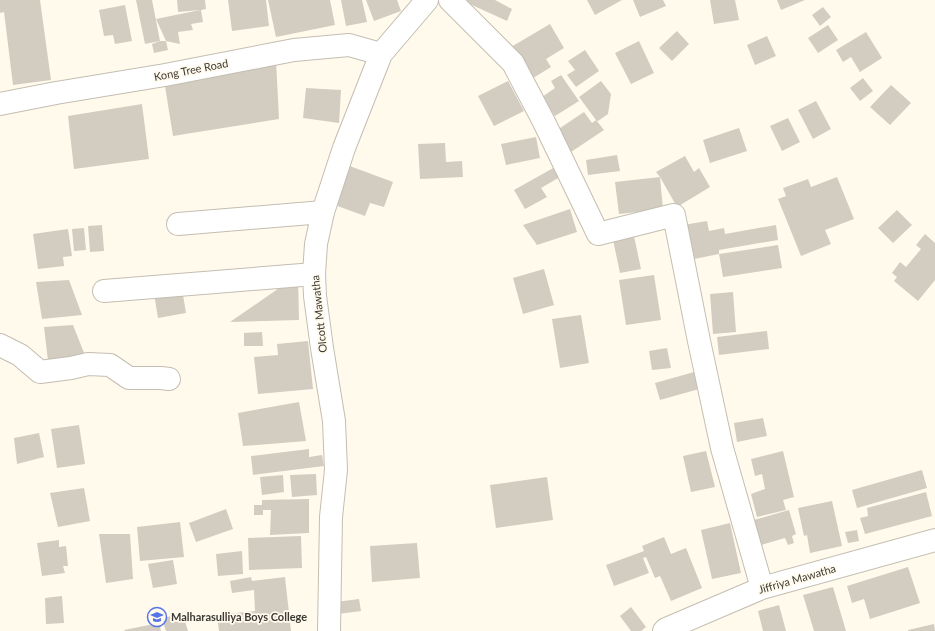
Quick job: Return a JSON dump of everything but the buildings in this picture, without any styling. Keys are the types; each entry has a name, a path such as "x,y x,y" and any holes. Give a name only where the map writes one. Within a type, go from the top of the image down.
{"street":[{"name":"Olcott Mawatha","path":"329,631 331,517 336,470 334,421 315,296 314,274 316,244 323,212 344,148 381,54 427,0"},
{"path":"450,0 513,63 544,122 598,234 674,215 722,448 762,588"},
{"name":"Kong Tree Road","path":"0,104 56,93 173,74 294,50 349,46 381,54"},
{"path":"178,224 323,212"},
{"path":"104,291 314,274"},
{"path":"0,345 20,355 40,372 88,364 110,365 128,378 169,379"},
{"name":"Jiffriya Mawatha","path":"666,630 762,588 935,543"}],"place":[{"name":"Malharasulliya Boys College","path":"157,617"}]}
